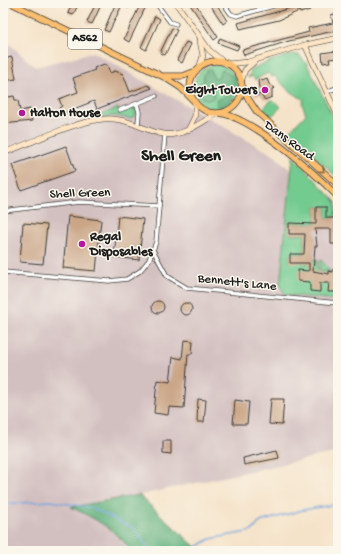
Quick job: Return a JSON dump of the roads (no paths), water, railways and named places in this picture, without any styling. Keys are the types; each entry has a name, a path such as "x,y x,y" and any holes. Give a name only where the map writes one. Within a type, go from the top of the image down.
{"main road":[{"name":"A562","path":"11,3 159,75 181,88 204,110 219,113"},
{"name":"A562","path":"159,75 189,75 212,62 227,64"},
{"path":"219,113 229,109 237,101 241,84 238,74 227,64"},
{"path":"194,101 190,84 197,70"},
{"name":"Dans Road","path":"241,84 257,112 338,185"},
{"name":"Dans Road","path":"219,113 233,117 273,141 314,173 338,197"}],"street":[{"path":"121,3 128,6 132,3"},
{"path":"156,3 170,22 176,24"},
{"path":"176,3 212,53 227,64 258,59 305,45 338,38"},
{"path":"223,3 231,14 237,16 284,3"},
{"path":"197,34 203,53 197,70"},
{"path":"305,45 338,116"},
{"path":"241,84 247,67 258,59"},
{"path":"327,92 338,87"},
{"path":"120,110 156,96"},
{"path":"189,129 195,116 194,101"},
{"path":"137,104 139,112 138,124"},
{"path":"3,153 93,120 119,119 165,134 178,134 219,113"},
{"path":"3,272 109,281 132,277 140,271 147,264 153,250 159,206 165,134"},
{"name":"Shell Green","path":"3,211 79,202 159,206"},
{"name":"Bennett's Lane","path":"153,250 167,276 187,288 338,303"}],"waterway":[{"path":"3,504 51,501 92,508 135,529 151,551"},
{"path":"190,551 210,539 252,531 259,523 263,521 303,510 338,504"}],"place":[{"name":"Eight Towers","path":"265,90"},
{"name":"Halton House","path":"22,113"},
{"name":"Regal Disposables","path":"82,244"}],"district":[{"name":"Shell Green","path":"181,157"}]}
